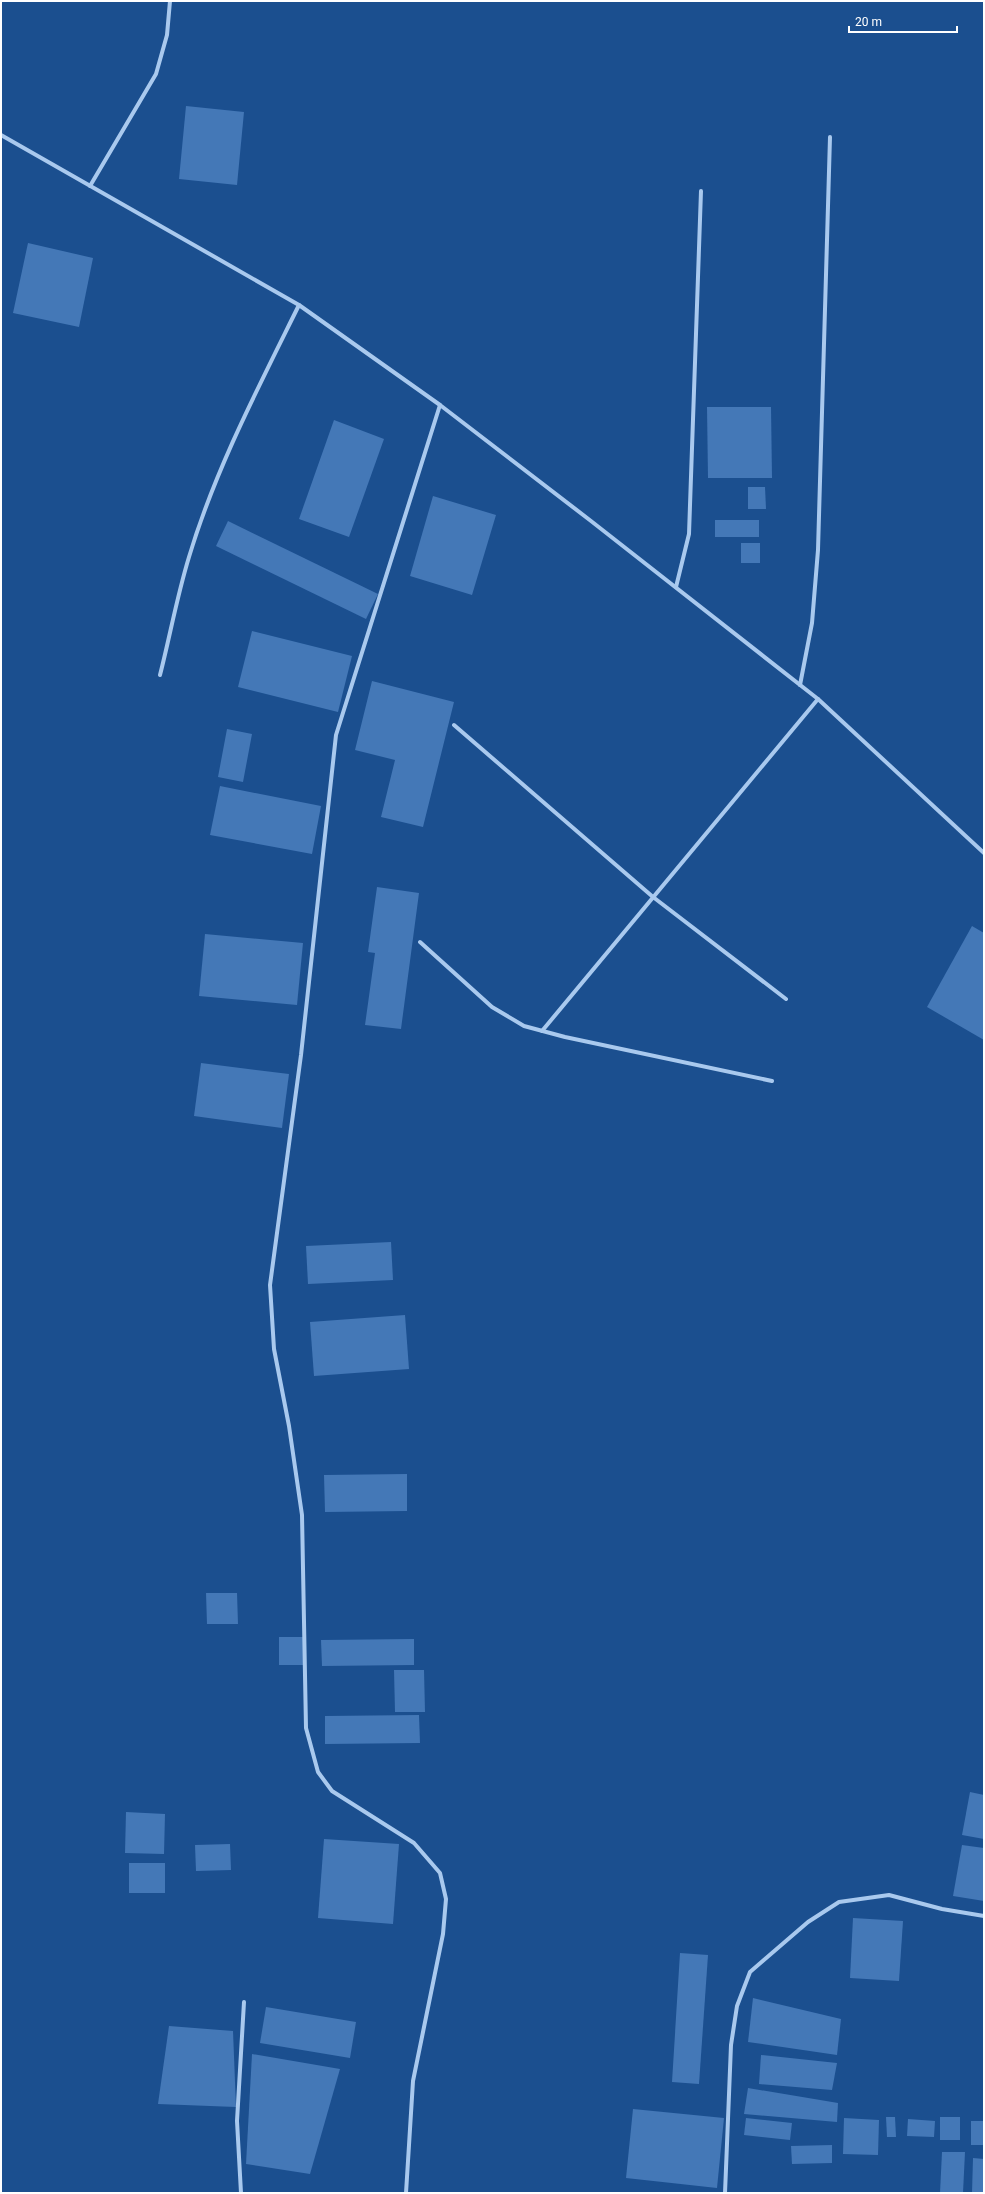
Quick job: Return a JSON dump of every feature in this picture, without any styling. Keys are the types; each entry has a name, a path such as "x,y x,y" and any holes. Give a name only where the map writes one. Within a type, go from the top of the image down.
{"street":[{"path":"90,186 156,74 167,35 170,1"},
{"path":"1,135 299,305 440,405 676,587 818,699 984,853"},
{"path":"800,686 812,623 818,550 830,137"},
{"path":"676,587 688,534 701,192"},
{"path":"160,675 189,557 213,493 253,397 299,305"},
{"path":"406,2193 413,2081 443,1934 446,1899 440,1874 414,1843 332,1791 318,1772 306,1728 302,1515 289,1426 274,1349 270,1284 301,1055 336,735 440,405"},
{"path":"542,1031 818,699"},
{"path":"454,725 653,897 786,998"},
{"path":"420,942 492,1007 524,1026 565,1037 772,1081"},
{"path":"725,2193 731,2045 738,2006 750,1972 808,1922 840,1902 889,1895 942,1909 984,1916"},
{"path":"241,2193 237,2121 244,2002"}],"building":[{"path":"186,106 244,112 237,185 179,179"},
{"path":"28,243 93,258 79,327 13,313"},
{"path":"707,407 771,407 772,478 708,478"},
{"path":"334,420 384,439 349,537 299,519"},
{"path":"748,487 765,487 766,509 748,509"},
{"path":"433,496 496,515 472,595 410,576"},
{"path":"715,520 759,520 759,537 715,537"},
{"path":"228,521 378,594 366,619 216,546"},
{"path":"741,543 760,543 760,563 741,563"},
{"path":"252,631 352,656 338,712 238,687"},
{"path":"372,681 454,702 423,827 381,817 395,760 355,750"},
{"path":"227,729 252,734 243,782 218,777"},
{"path":"220,786 321,806 312,854 210,835"},
{"path":"377,887 419,893 401,1029 365,1025 375,953 368,952"},
{"path":"972,926 984,933 984,1040 927,1007"},
{"path":"205,934 303,943 297,1005 199,996"},
{"path":"201,1063 289,1074 282,1128 194,1116"},
{"path":"391,1242 393,1280 308,1284 306,1246"},
{"path":"405,1315 409,1369 314,1376 310,1322"},
{"path":"407,1474 407,1511 325,1512 324,1475"},
{"path":"206,1593 237,1593 238,1624 207,1624"},
{"path":"279,1637 303,1637 304,1665 279,1665"},
{"path":"414,1639 414,1665 322,1666 321,1640"},
{"path":"394,1670 424,1670 425,1712 395,1712"},
{"path":"419,1715 420,1743 325,1744 325,1716"},
{"path":"970,1792 984,1795 984,1839 962,1835"},
{"path":"126,1812 165,1814 164,1854 125,1853"},
{"path":"324,1839 399,1844 393,1924 318,1918"},
{"path":"230,1844 231,1870 196,1871 195,1845"},
{"path":"962,1845 984,1848 984,1901 953,1896"},
{"path":"129,1863 165,1863 165,1893 129,1893"},
{"path":"853,1918 903,1921 899,1981 850,1978"},
{"path":"680,1953 708,1955 699,2084 672,2082"},
{"path":"753,1998 841,2019 837,2055 748,2042"},
{"path":"266,2007 356,2022 350,2058 260,2043"},
{"path":"169,2026 233,2031 236,2107 158,2104"},
{"path":"252,2054 340,2069 310,2174 246,2164"},
{"path":"761,2055 837,2063 832,2090 759,2084"},
{"path":"748,2088 838,2103 837,2122 744,2114"},
{"path":"633,2109 724,2118 717,2188 626,2178"},
{"path":"886,2117 895,2117 896,2137 887,2137"},
{"path":"940,2117 960,2117 960,2140 940,2140"},
{"path":"746,2118 792,2123 790,2140 744,2135"},
{"path":"844,2118 879,2120 878,2155 843,2154"},
{"path":"908,2119 935,2121 934,2137 907,2136"},
{"path":"971,2121 984,2121 984,2145 971,2145"},
{"path":"832,2145 832,2163 792,2164 791,2146"},
{"path":"942,2152 965,2152 963,2193 940,2193"},
{"path":"973,2158 984,2159 984,2193 972,2193"}]}
